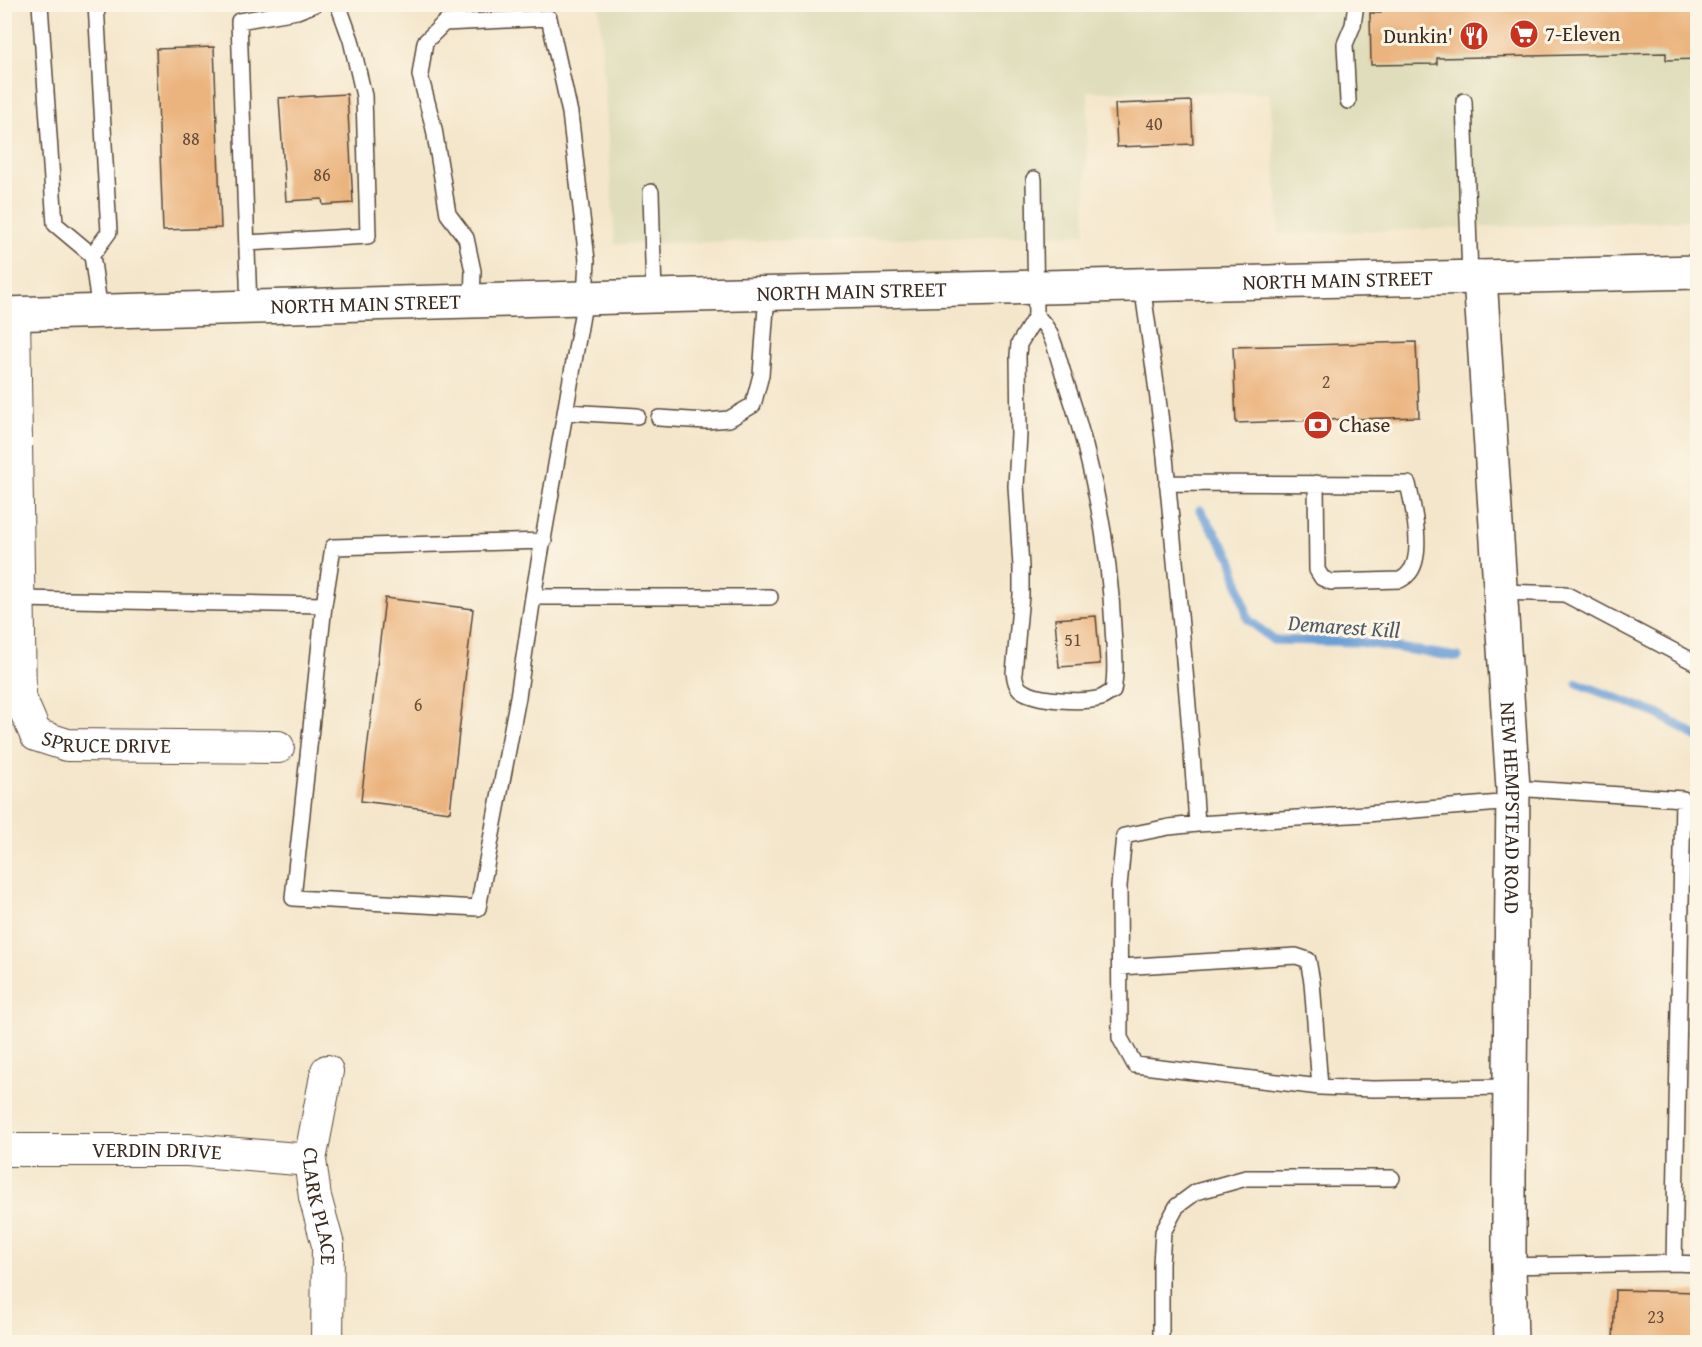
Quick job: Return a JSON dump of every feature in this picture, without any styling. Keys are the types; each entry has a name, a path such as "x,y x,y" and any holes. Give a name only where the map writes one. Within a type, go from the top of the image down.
{"street":[{"name":"NORTH MAIN STREET","path":"9,314 766,294 1036,302 1142,285 1698,272"},
{"name":"NEW HEMPSTEAD ROAD","path":"1475,277 1500,592 1513,795 1509,1266 1511,1342"},
{"name":"SPRUCE DRIVE","path":"9,314 19,599 20,698 36,735 67,745 278,747"},
{"name":"CLARK PLACE","path":"327,1071 310,1160 315,1197 328,1245 327,1342"},
{"name":"VERDIN DRIVE","path":"4,1150 188,1150 310,1160"}],"lane":[{"path":"40,4 55,224 92,255 100,312"},
{"path":"92,255 109,232 96,4"},
{"path":"249,308 239,21 297,11 315,4"},
{"path":"247,243 368,236 364,96 351,40 338,4"},
{"path":"1348,100 1345,44 1353,25 1356,4"},
{"path":"472,302 473,271 466,238 448,214 434,129 420,75 425,42 444,23 549,18 570,113 587,260 585,298 518,697 478,908 293,898 324,605 333,547 544,541"},
{"path":"1464,101 1475,277"},
{"path":"1034,179 1036,302 1051,334 1073,402 1098,500 1112,599 1116,677 1113,691 1100,698 1057,701 1037,696 1022,691 1016,685 1014,673 1021,595 1016,486 1019,434 1018,355 1019,345 1036,302"},
{"path":"651,192 654,296"},
{"path":"1142,285 1167,483 1187,680 1197,824"},
{"path":"659,418 706,421 729,419 753,405 761,375 766,294"},
{"path":"566,412 637,416"},
{"path":"1167,483 1316,483 1408,484 1417,542 1410,573 1400,580 1331,582 1322,578 1317,570 1316,483"},
{"path":"1500,592 1565,594 1698,664"},
{"path":"533,597 770,597"},
{"path":"19,599 324,605"},
{"path":"1510,1087 1373,1089 1320,1087 1135,1065 1120,1038 1119,886 1124,836 1197,824 1366,814 1513,795 1683,799 1698,808"},
{"path":"1674,1263 1683,799"},
{"path":"1120,967 1296,956 1308,960 1312,982 1320,1087"},
{"path":"1161,1342 1163,1232 1177,1206 1196,1192 1246,1178 1392,1178"},
{"path":"1509,1266 1698,1264"}],"shaded area":[{"path":"599,5 1697,5 1697,220 1280,234 1270,93 1088,91 1085,234 615,244"}],"building":[{"path":"1381,5 1698,5 1698,59 1666,60 1666,53 1437,58 1437,64 1371,65 1370,13 1381,13"},
{"path":"214,47 221,228 163,230 156,49"},
{"path":"347,94 353,203 323,205 322,199 286,201 279,98"},
{"path":"1191,101 1193,144 1117,147 1115,104"},
{"path":"1416,342 1419,417 1236,423 1233,347"},
{"path":"385,598 473,609 450,812 361,801"},
{"path":"1096,616 1100,664 1059,667 1055,619"},
{"path":"1615,1290 1698,1292 1698,1342 1613,1342"}],"waterway":[{"name":"Demarest Kill","path":"1200,510 1232,559 1248,619 1273,640 1359,642 1458,657"},
{"name":"Demarest Kill","path":"1577,683 1658,714 1698,737"}],"place":[{"name":"7-Eleven","path":"1524,34"},
{"name":"Dunkin'","path":"1474,36"},
{"name":"Chase","path":"1318,425"}]}
